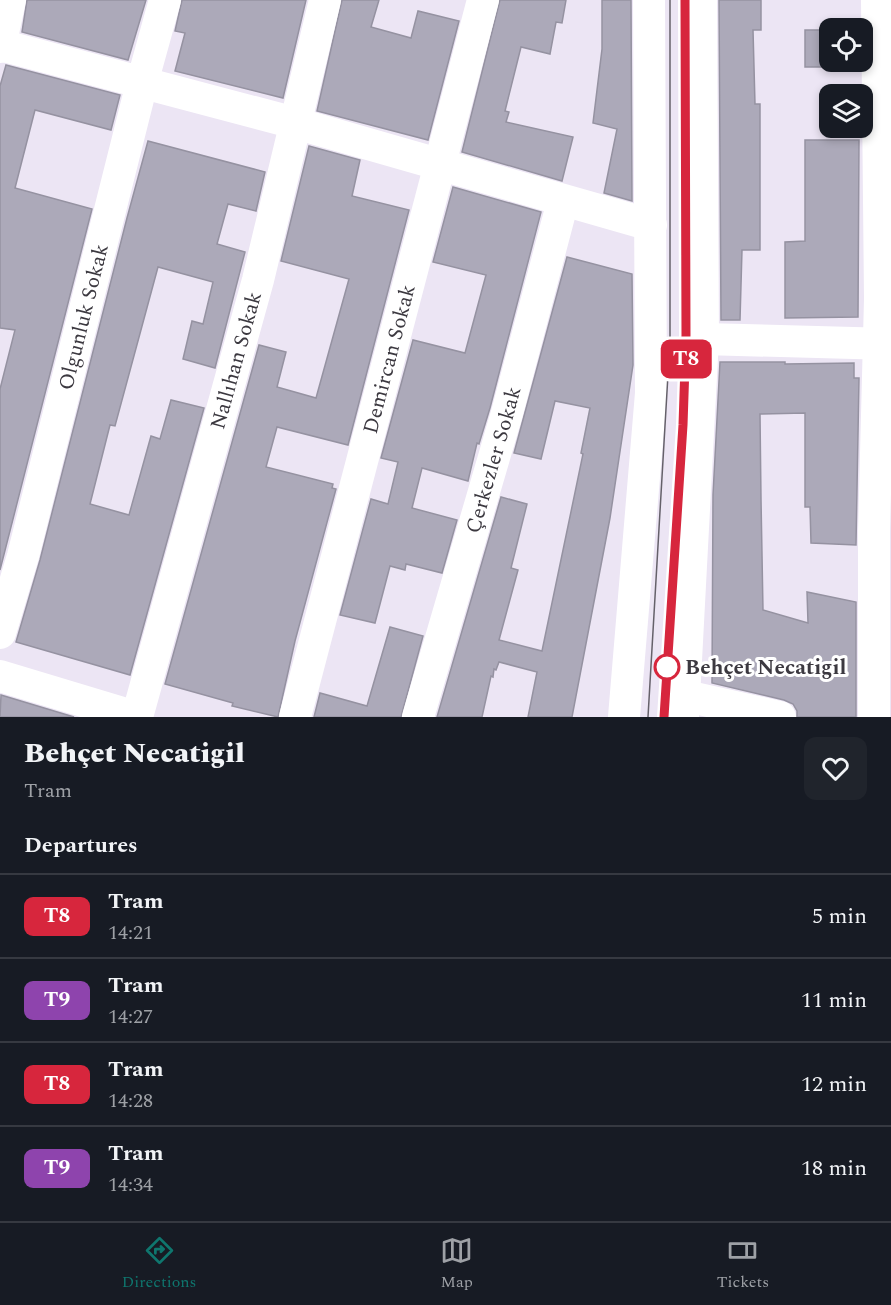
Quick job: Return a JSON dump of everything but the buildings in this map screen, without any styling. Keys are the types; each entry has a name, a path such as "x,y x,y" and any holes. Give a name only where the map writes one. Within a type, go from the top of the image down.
{"street":[{"path":"10,0 0,46 295,123 651,225"},
{"name":"Olgunluk Sokak","path":"0,633 23,556 165,0"},
{"name":"Nallıhan Sokak","path":"137,717 258,280 325,0"},
{"name":"Demircan Sokak","path":"295,717 483,0"},
{"path":"624,717 651,393 650,0"},
{"path":"701,0 703,339 685,706 780,717"},
{"path":"874,717 874,532 885,344 877,0"},
{"name":"Çerkezler Sokak","path":"418,717 507,413 563,201"},
{"path":"703,339 885,344"},
{"path":"0,676 137,717"}],"tram line":[{"path":"648,717 670,340 670,0"},
{"path":"664,717 683,425 686,335 685,0"},
{"name":"T8","path":"664,717 683,425 686,335 685,0"}],"place":[{"name":"Behçet Necatigil","path":"667,667"}]}
